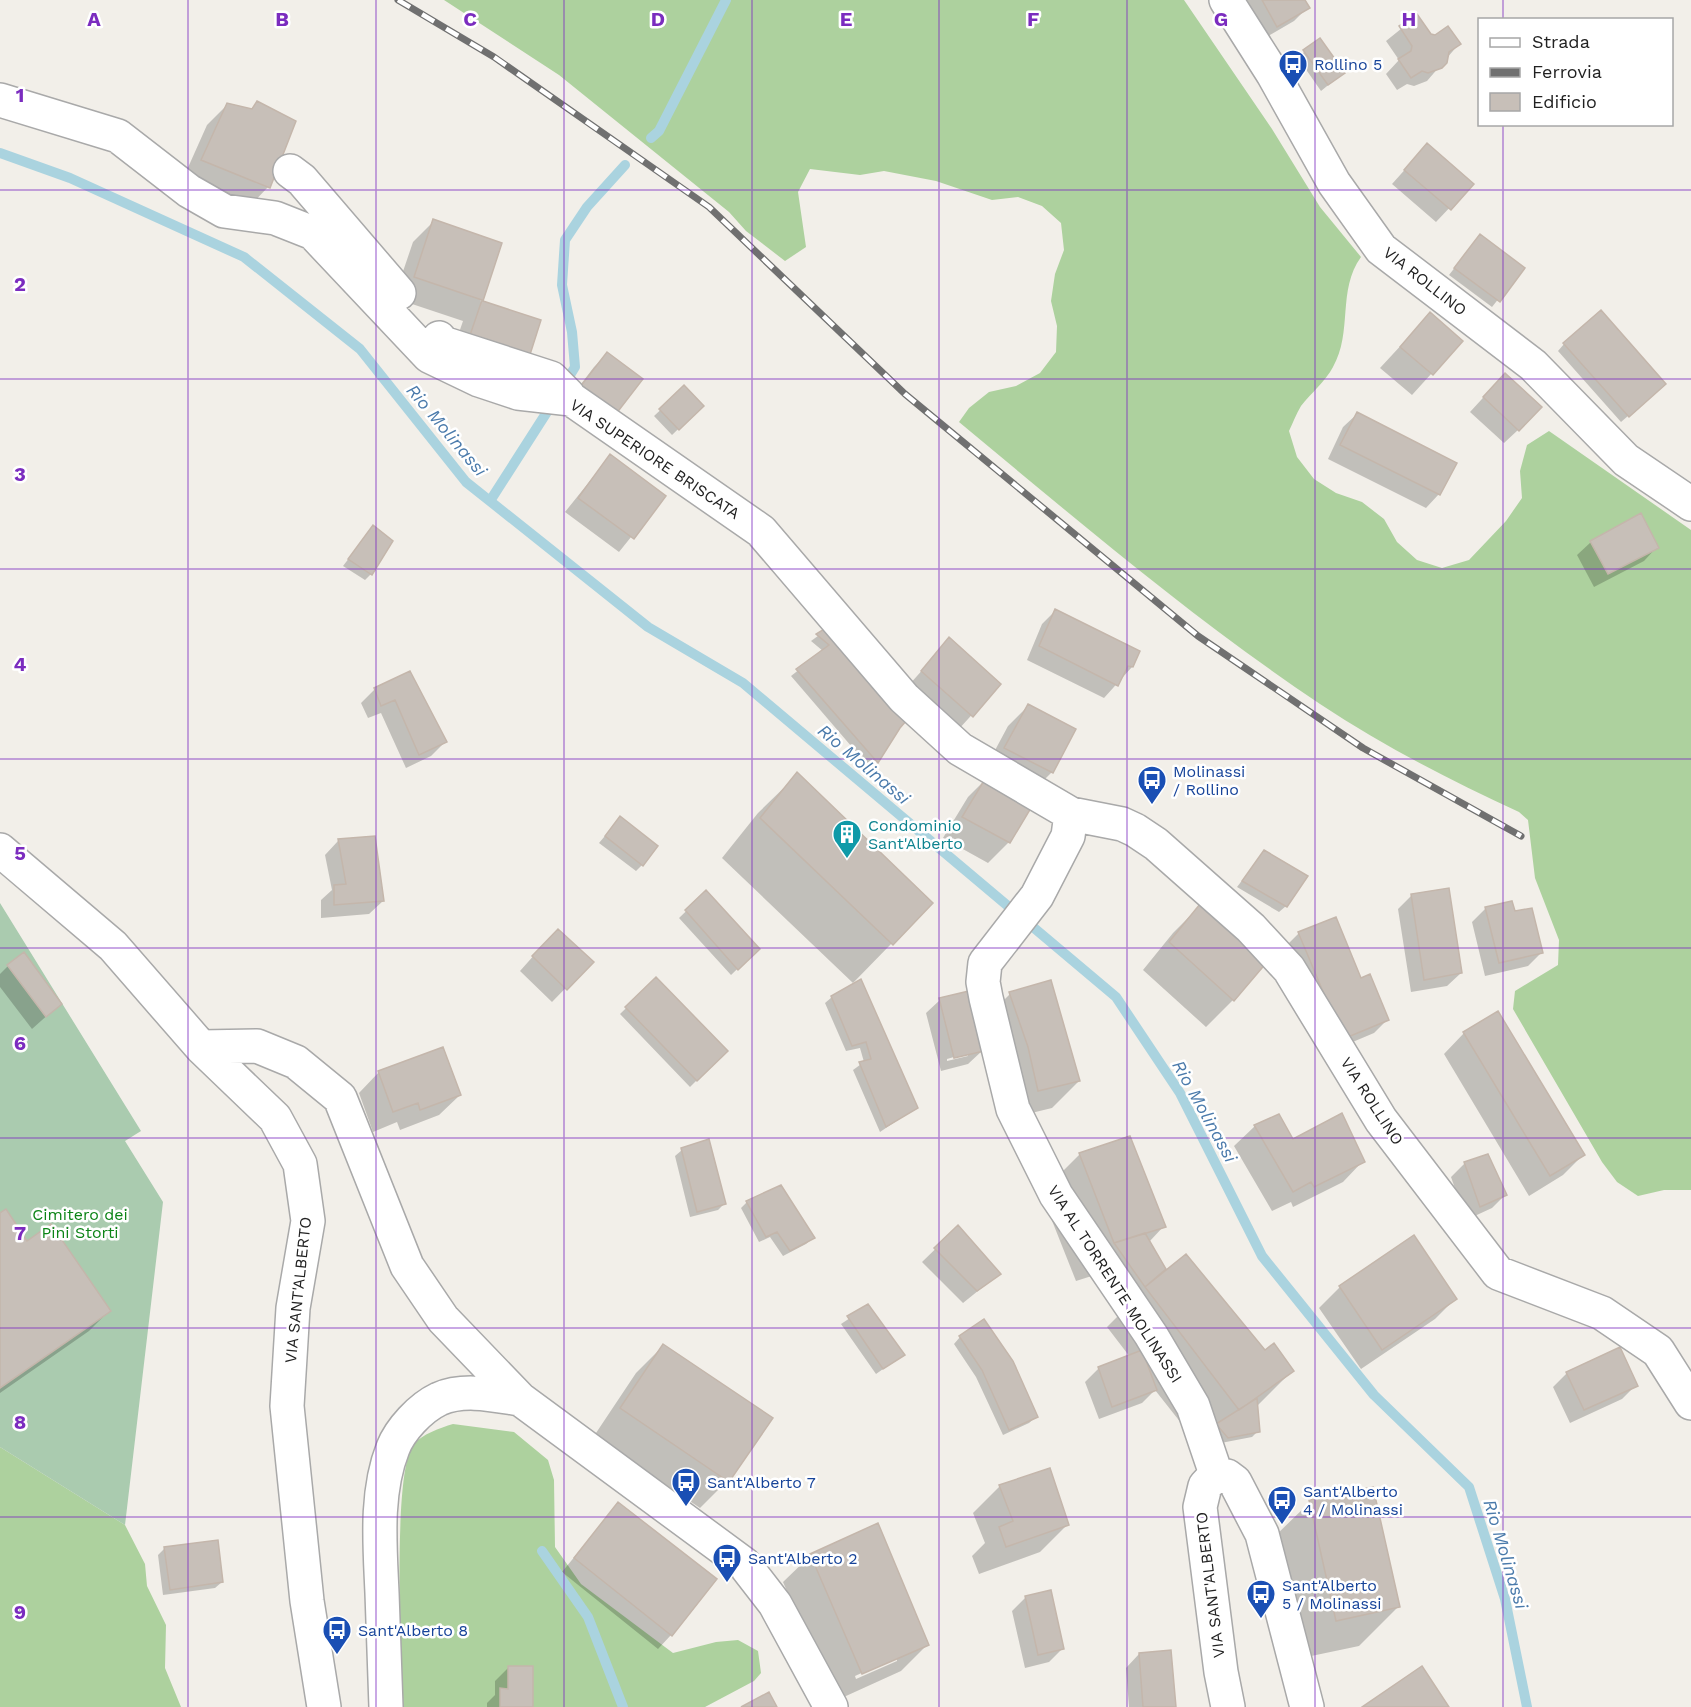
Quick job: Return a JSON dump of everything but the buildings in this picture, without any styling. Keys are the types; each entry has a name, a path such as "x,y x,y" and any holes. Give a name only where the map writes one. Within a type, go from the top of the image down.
{"street":[{"name":"VIA ROLLINO","path":"1226,0 1273,74 1334,183 1381,249 1533,365 1626,460 1691,504"},
{"name":"VIA SUPERIORE BRISCATA","path":"0,100 118,136 189,191 224,211 276,219 313,233 429,356 479,380 518,393 571,399 761,531 904,698 960,749 1069,825"},
{"path":"290,171 302,180 443,343 551,378 571,399"},
{"name":"VIA ROLLINO","path":"1069,825 1122,824 1135,830 1156,844 1251,928 1289,969 1381,1120 1498,1273 1602,1312 1658,1351 1691,1403"},
{"name":"VIA AL TORRENTE MOLINASSI","path":"1069,825 1037,896 985,963 983,982 986,999 1013,1109 1056,1195 1151,1335 1193,1407 1216,1474"},
{"name":"VIA SANT'ALBERTO","path":"0,850 113,946 201,1047 275,1118 300,1164 308,1221 293,1308 287,1406 307,1601 324,1707"},
{"path":"201,1047 257,1046 296,1062 340,1098 407,1266 443,1318 520,1399 744,1564 775,1604 831,1707"},
{"path":"386,1707 379,1528 392,1449 402,1430 438,1399 460,1394 520,1399"},
{"path":"1216,1474 1227,1476 1235,1482 1262,1534 1307,1707"},
{"name":"VIA SANT'ALBERTO","path":"1216,1474 1205,1486 1200,1507 1221,1672 1228,1707"}],"green space":[{"path":"444,0 1184,0 1272,129 1320,207 1361,257 1349,283 1339,354 1326,378 1301,406 1289,431 1297,457 1314,479 1336,493 1362,502 1384,519 1397,542 1417,560 1442,568 1469,560 1506,521 1522,498 1520,471 1527,445 1549,431 1691,530 1691,1190 1664,1190 1638,1196 1617,1182 1602,1162 1513,1009 1515,991 1558,965 1559,940 1535,878 1528,820 1519,812 1392,748 1320,704 1226,638 1136,568 959,422 969,408 989,392 1016,386 1040,373 1056,352 1057,326 1051,301 1055,274 1064,250 1061,223 1042,206 1018,197 992,200 936,181 884,171 860,175 810,169 798,192 806,247 785,261 746,231 729,212 559,75"},
{"name":"Cimitero dei Pini Storti","path":"0,903 141,1131 125,1141 163,1202 125,1525 0,1447"},
{"path":"453,1424 514,1432 548,1460 554,1480 555,1547 581,1584 673,1653 716,1642 738,1640 758,1651 761,1673 754,1681 705,1707 401,1707 400,1529 406,1463 417,1441 431,1432"},
{"path":"0,1447 125,1525 145,1564 147,1586 166,1625 165,1668 181,1707 0,1707"}],"waterway":[{"path":"651,138 659,131 726,0"},
{"name":"Rio Molinassi","path":"0,153 70,178 244,257 360,349 466,482 648,627 743,683 1116,997 1180,1093 1262,1256 1374,1395 1469,1487 1505,1599 1527,1707"},
{"path":"564,385 575,367 572,332 562,285 565,240 587,207 625,165"},
{"path":"490,501 554,401"},
{"path":"542,1551 588,1617 623,1707"}],"railway":[{"path":"398,0 494,57 709,207 905,394 1198,636 1363,748 1521,836"}],"place":[{"name":"Rollino 5","path":"1293,90"},
{"name":"Molinassi / Rollino","path":"1152,806"},
{"name":"Condominio Sant'Alberto","path":"847,860"},
{"name":"Sant'Alberto 7","path":"686,1508"},
{"name":"Sant'Alberto 4 / Molinassi","path":"1282,1526"},
{"name":"Sant'Alberto 2","path":"727,1584"},
{"name":"Sant'Alberto 5 / Molinassi","path":"1261,1620"},
{"name":"Sant'Alberto 8","path":"337,1656"}]}
